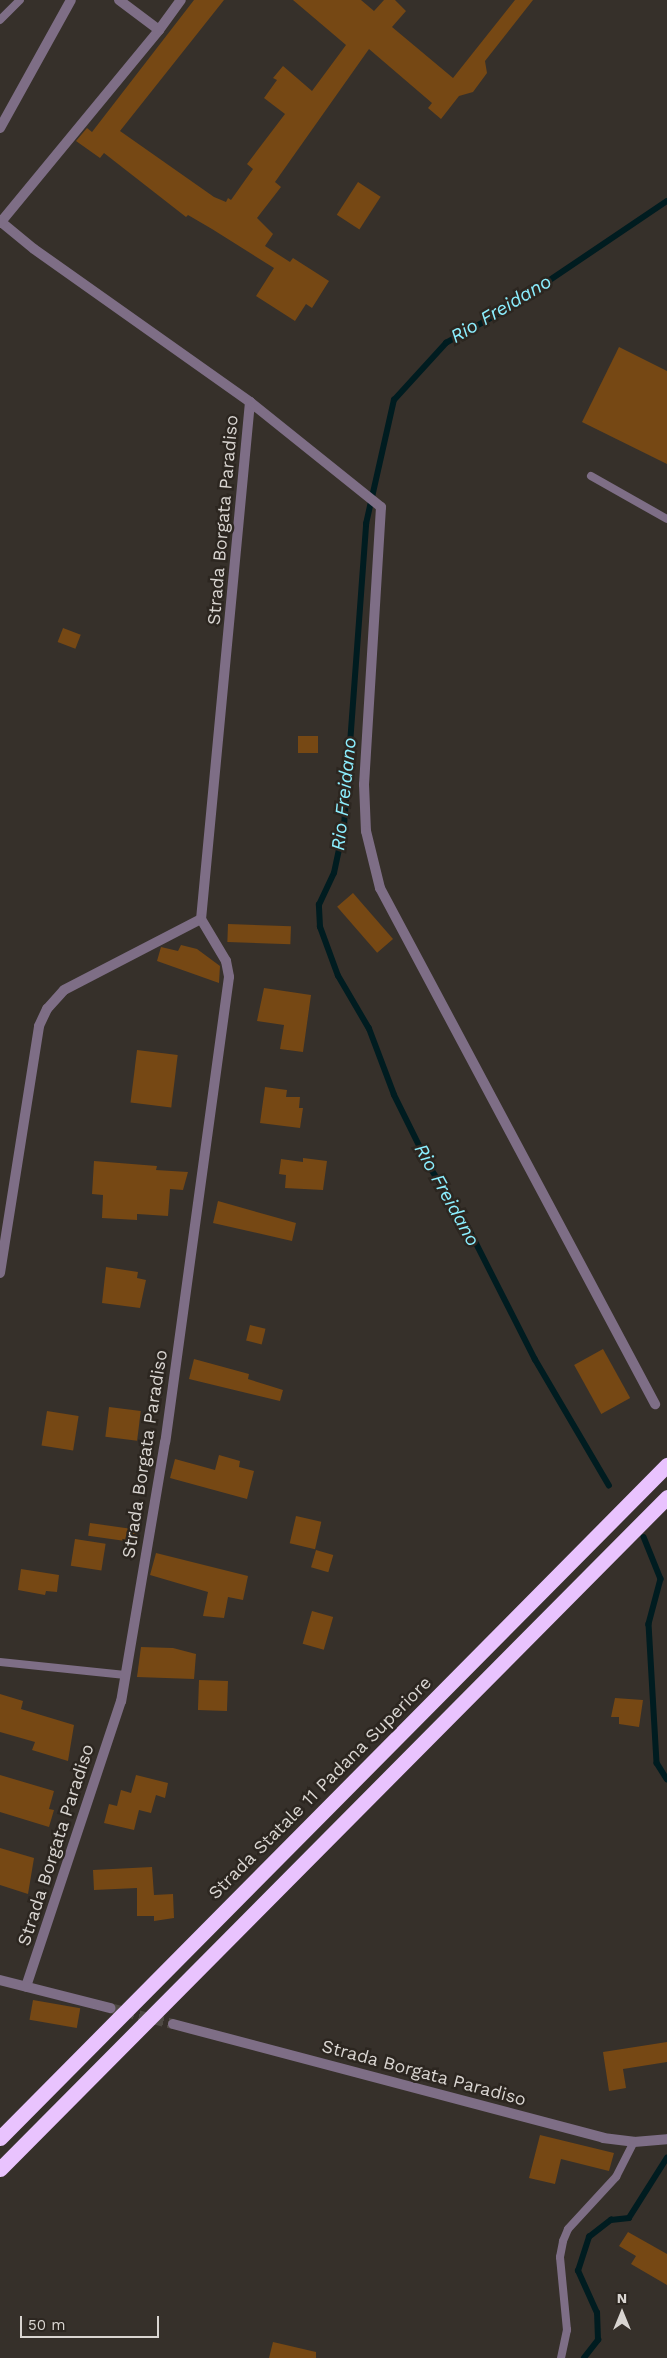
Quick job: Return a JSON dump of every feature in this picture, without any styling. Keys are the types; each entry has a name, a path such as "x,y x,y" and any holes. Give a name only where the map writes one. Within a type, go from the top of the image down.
{"highway":[{"name":"Strada Statale 11 Padana Superiore","path":"0,2138 667,1465"},
{"path":"0,2169 667,1498"}],"street":[{"path":"0,128 71,0"},
{"path":"119,0 159,30"},
{"path":"0,222 159,30 181,0"},
{"name":"Strada Borgata Paradiso","path":"0,222 34,249 250,402 201,919 226,961 229,977 165,1442 121,1701 26,1987"},
{"path":"250,402 381,507 364,784 366,831 380,888 655,1404"},
{"path":"0,1274 40,1026 47,1009 64,990 201,919"},
{"path":"0,1980 110,2008"},
{"name":"Strada Borgata Paradiso","path":"173,2024 603,2138 634,2142 666,2139"}],"lane":[{"path":"0,20 20,0"},
{"path":"591,476 667,519"},
{"path":"0,1662 125,1675"},
{"path":"561,2358 567,2330 560,2257 563,2242 568,2229 616,2177 634,2142"}],"building":[{"path":"194,0 224,0 120,131 214,197 226,202 228,198 231,200 253,169 247,164 285,114 264,98 277,80 273,78 283,66 312,91 346,45 293,0 361,0 374,11 384,0 395,0 406,11 392,27 453,78 515,0 533,0 485,61 487,73 473,92 459,96 441,119 428,108 432,103 369,49 275,182 281,187 257,218 273,234 265,246 290,262 293,258 329,281 312,308 306,304 295,321 256,296 274,268 188,215 186,217 104,153 100,158 76,141 87,128 92,132"},
{"path":"358,182 381,197 359,229 337,215"},
{"path":"619,347 667,371 667,464 582,422"},
{"path":"63,628 81,635 75,649 58,642"},
{"path":"298,736 318,736 318,753 298,753"},
{"path":"353,893 393,939 377,953 337,907"},
{"path":"228,924 291,926 290,944 227,942"},
{"path":"181,945 197,949 220,966 219,983 157,961 161,947 178,951"},
{"path":"264,988 311,995 303,1052 280,1049 284,1025 257,1021"},
{"path":"137,1050 178,1055 171,1108 131,1103"},
{"path":"265,1087 287,1090 286,1097 300,1097 299,1108 303,1108 300,1128 260,1123"},
{"path":"303,1158 327,1161 323,1190 285,1188 286,1175 279,1174 281,1159 303,1162"},
{"path":"94,1161 157,1166 156,1170 188,1172 183,1190 170,1189 168,1216 137,1214 137,1220 102,1218 103,1195 92,1194"},
{"path":"218,1201 296,1223 292,1241 213,1223"},
{"path":"106,1267 138,1272 137,1278 146,1280 140,1308 102,1303"},
{"path":"250,1325 266,1329 262,1344 246,1341"},
{"path":"603,1349 630,1398 601,1414 574,1365"},
{"path":"194,1359 249,1374 248,1379 283,1390 280,1401 189,1379"},
{"path":"109,1407 141,1411 137,1441 105,1437"},
{"path":"47,1411 79,1416 73,1451 42,1446"},
{"path":"219,1455 240,1461 239,1467 254,1471 247,1499 170,1478 175,1459 215,1470"},
{"path":"296,1516 321,1522 315,1549 290,1543"},
{"path":"90,1523 138,1530 136,1543 88,1536"},
{"path":"75,1539 106,1544 101,1571 71,1566"},
{"path":"316,1550 333,1555 328,1572 311,1567"},
{"path":"156,1553 248,1576 243,1600 228,1597 224,1618 203,1616 208,1592 150,1575"},
{"path":"21,1569 59,1575 57,1592 46,1591 45,1595 18,1590"},
{"path":"312,1611 333,1617 324,1650 303,1644"},
{"path":"141,1647 173,1648 196,1654 194,1679 137,1677"},
{"path":"199,1680 228,1681 227,1711 198,1710"},
{"path":"0,1694 23,1701 21,1709 74,1725 68,1761 32,1750 35,1742 0,1732"},
{"path":"615,1698 643,1700 639,1727 619,1724 619,1717 611,1717"},
{"path":"0,1775 54,1791 49,1809 54,1810 49,1827 0,1812"},
{"path":"136,1775 168,1783 165,1798 156,1795 151,1813 139,1810 134,1830 104,1823 109,1804 117,1806 121,1790 131,1793"},
{"path":"0,1848 34,1858 28,1894 0,1885"},
{"path":"152,1867 154,1895 173,1894 174,1918 154,1921 154,1916 137,1916 137,1888 94,1890 93,1870"},
{"path":"33,2000 80,2008 77,2028 30,2020"},
{"path":"667,2042 667,2062 623,2069 626,2088 609,2091 603,2052"},
{"path":"540,2135 614,2153 609,2171 561,2159 555,2184 529,2178"},
{"path":"628,2232 667,2254 667,2285 631,2264 636,2256 619,2246"},
{"path":"273,2342 316,2352 316,2358 269,2358"}],"waterway":[{"name":"Rio Freidano","path":"609,1486 535,1360 468,1228 430,1168 394,1095 369,1029 338,976 320,927 319,905 334,873 344,826 366,524 394,400 446,343 507,309 667,201"},
{"name":"Rio Freidano","path":"644,1537 661,1579 649,1624 657,1763 667,1779"},
{"name":"Rio Freidano","path":"584,2358 598,2340 597,2313 578,2271 589,2237 611,2220 629,2218 667,2158"}],"tunnel":[{"path":"110,2008 173,2024"}]}
